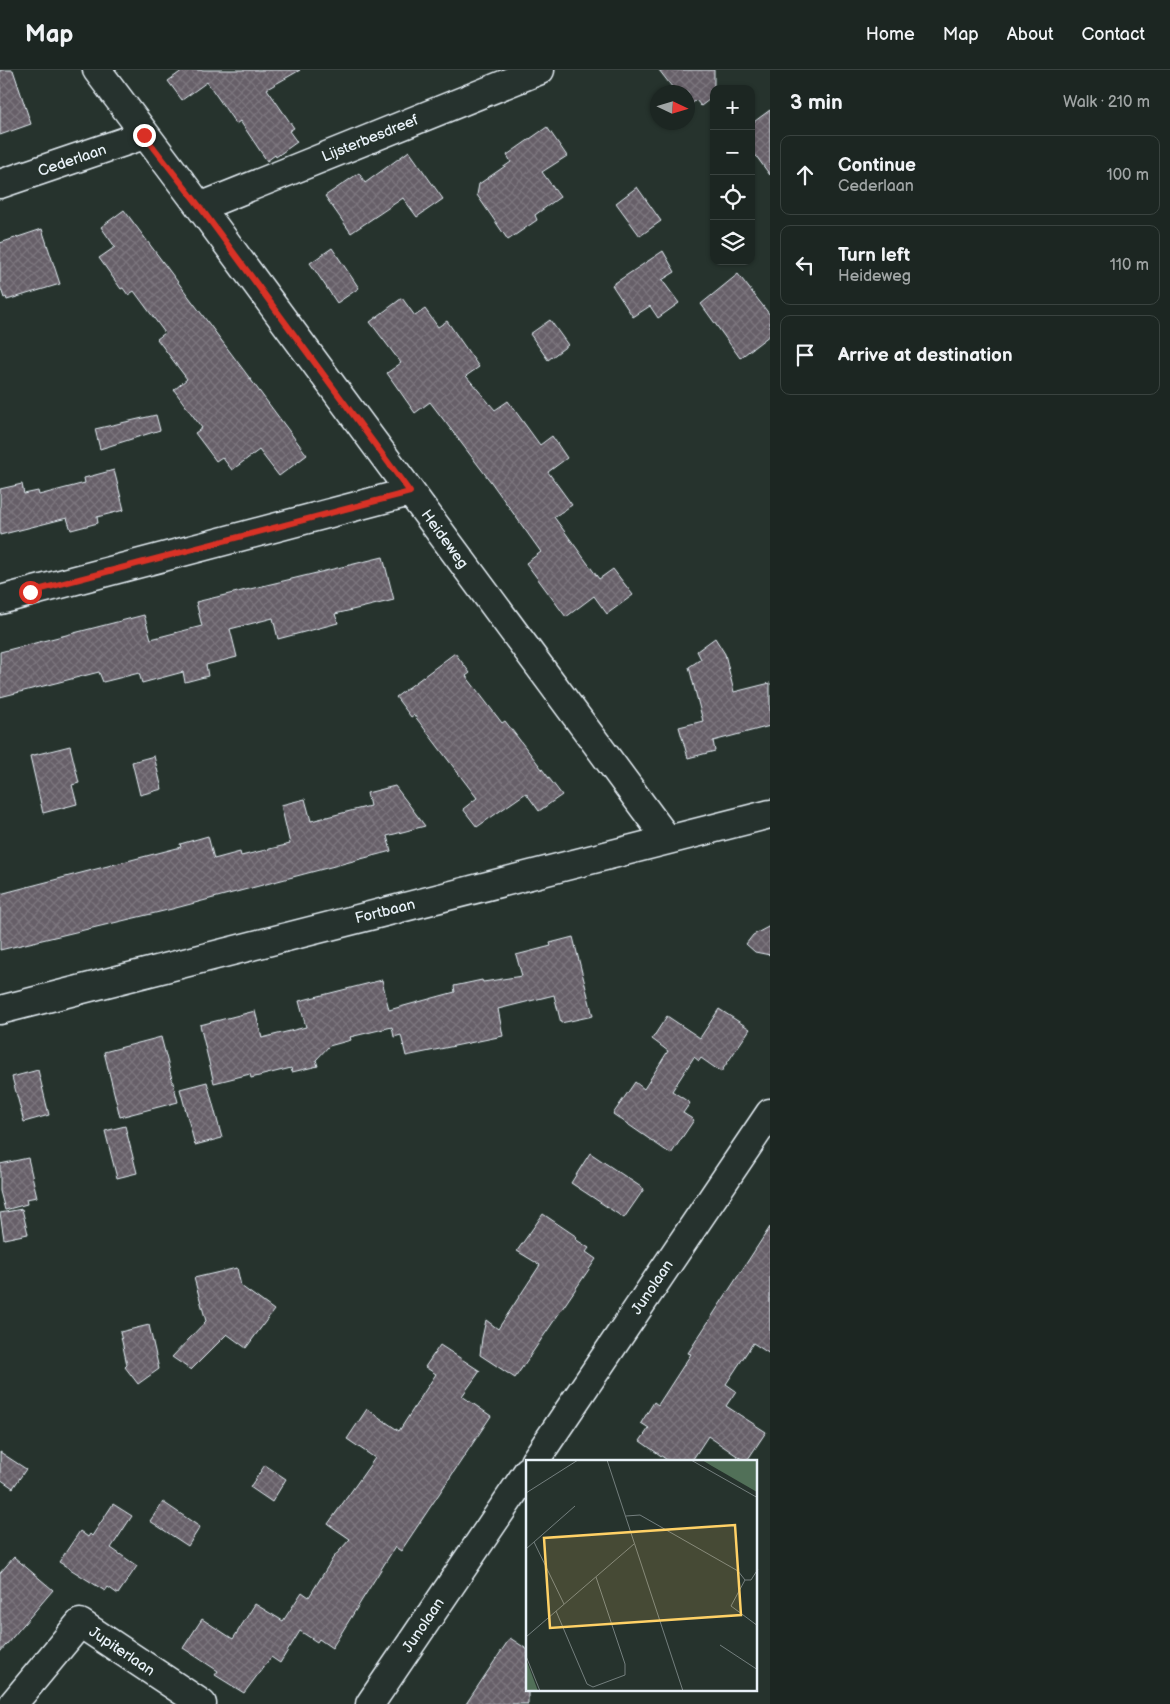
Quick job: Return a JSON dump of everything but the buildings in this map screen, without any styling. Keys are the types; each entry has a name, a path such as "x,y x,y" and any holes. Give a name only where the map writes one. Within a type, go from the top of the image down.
{"street":[{"name":"Heideweg","path":"97,70 667,839"},
{"name":"Lijsterbesdreef","path":"200,207 540,70"},
{"name":"Cederlaan","path":"0,184 144,135"},
{"path":"0,600 410,492"},
{"name":"Fortbaan","path":"0,1010 770,814"},
{"name":"Junolaan","path":"535,1460 770,1113"},
{"name":"Junolaan","path":"370,1704 526,1474"},
{"name":"Jupiterlaan","path":"13,1704 80,1623 202,1704"}],"route":[{"path":"30,592 410,492 200,207 144,135"}]}
